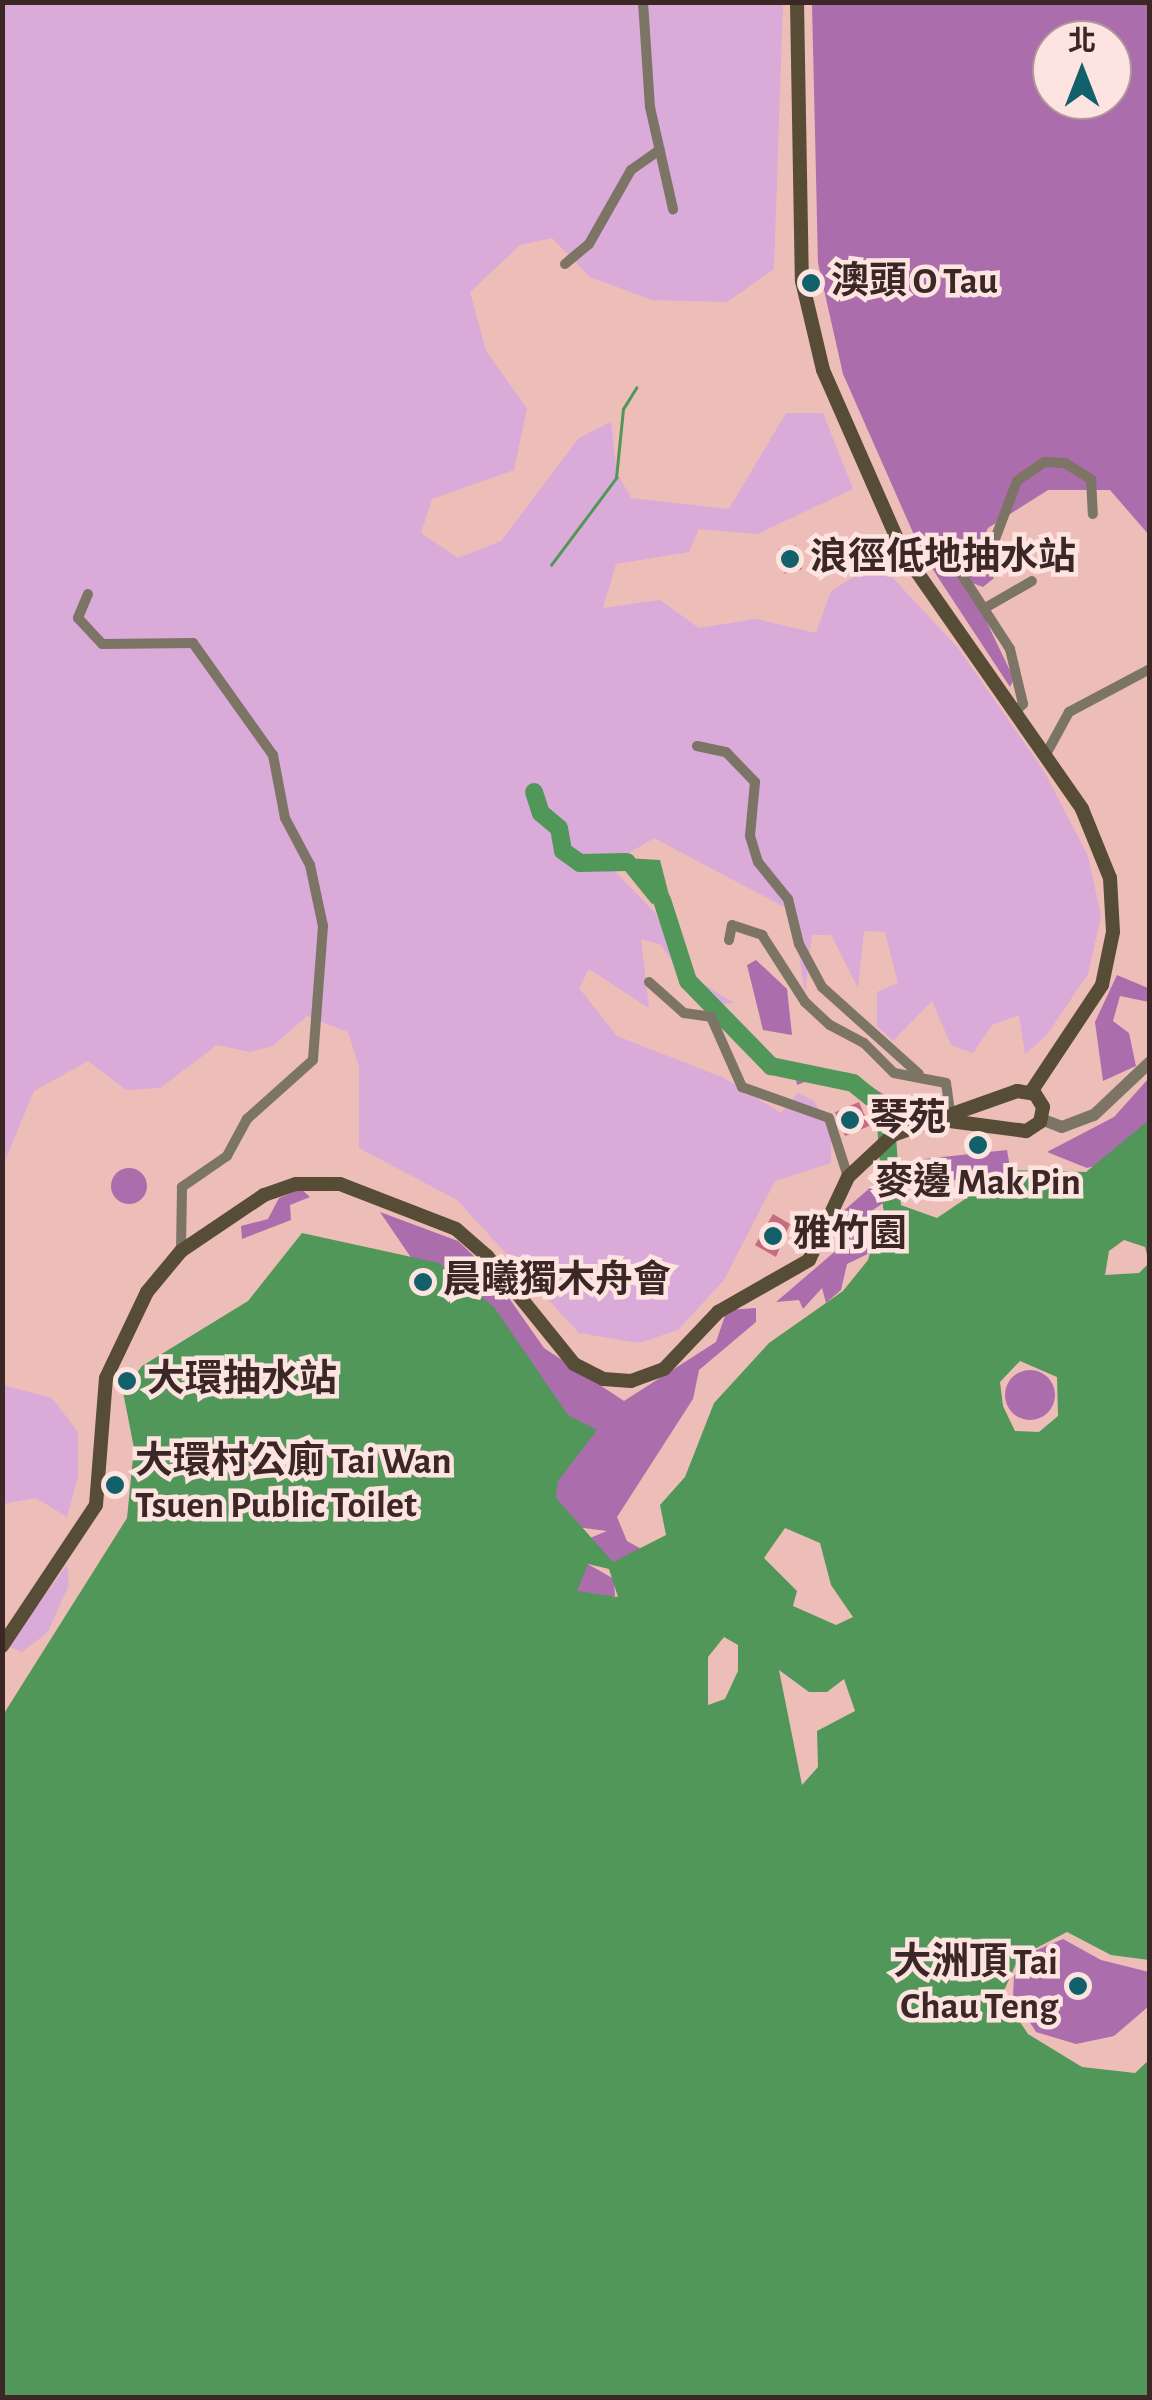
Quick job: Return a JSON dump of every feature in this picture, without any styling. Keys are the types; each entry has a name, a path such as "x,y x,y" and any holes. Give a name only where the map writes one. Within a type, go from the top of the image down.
{"main road":[{"path":"2,1646 94,1510 109,1369 147,1292 181,1251 271,1191 347,1186 461,1232 578,1367 631,1381 664,1369 718,1312 810,1260 848,1177 887,1139 1031,1092 1092,1010 1113,932 1103,854 1045,756 903,552 816,350 798,225 797,2"},
{"path":"950,1120 1015,1130 1041,1119 1031,1092"},
{"path":"1006,1100 1004,1120 1015,1130"}],"street":[{"path":"643,2 660,150 673,209"},
{"path":"565,264 590,244 630,170 660,150"},
{"path":"1014,713 1023,706 1018,674 984,608 958,569 996,539 1021,476 1047,462 1076,468 1096,488 1093,514"},
{"path":"984,608 1032,580"},
{"path":"88,594 78,618 102,644 193,643 273,755 285,818 310,865 323,926 313,1060 247,1119 227,1156 182,1187 181,1251"},
{"path":"1045,756 1069,712 1150,669"},
{"path":"697,746 726,752 755,782 750,836 758,862 788,898 799,944 822,988 919,1074"},
{"path":"729,940 732,925 762,935 805,1002 830,1025 864,1043 894,1073 919,1074 946,1083 950,1120"},
{"path":"649,982 684,1013 711,1018 742,1087 829,1118 848,1177"},
{"path":"1041,1119 1062,1126 1094,1115 1150,1062"}],"shaded area":[{"path":"3,3 783,3 774,269 727,302 652,300 590,277 552,238 520,245 470,292 486,351 527,409 514,470 432,499 421,533 458,558 501,541 579,438 611,422 617,473 631,498 729,509 786,413 823,413 853,489 757,534 699,529 689,552 616,564 603,608 660,600 699,628 756,619 816,633 831,591 878,562 958,648 1044,771 1088,856 1101,916 1088,974 1046,1036 1025,1054 1019,1015 992,1025 973,1053 951,1045 932,1001 893,1041 877,1026 877,992 898,983 885,932 864,931 858,988 831,935 812,935 805,992 792,911 654,838 609,865 656,914 689,975 734,1003 703,1007 660,944 641,939 649,1008 589,969 579,988 617,1036 724,1078 781,1113 798,1093 814,1101 831,1131 831,1163 775,1181 724,1280 678,1330 639,1343 579,1333 457,1200 359,1148 359,1067 348,1032 307,1016 273,1046 250,1052 217,1045 160,1088 126,1090 88,1061 34,1091 3,1165"},
{"path":"812,3 1149,3 1149,535 1110,490 1048,490 988,528 975,554 994,578 983,587 967,581 1014,679 1010,687 922,553 843,374 818,263"},
{"path":"625,858 660,860 670,899 652,904 622,867"},
{"path":"756,960 787,989 792,1035 763,1030 747,965"},
{"path":"1117,975 1148,988 1149,1002 1120,996 1113,1021 1129,1033 1136,1066 1103,1081 1095,1022"},
{"path":"794,1067 850,1073 905,1108 884,1128 857,1088 812,1079 797,1085"},
{"path":"1149,1078 1147,1154 1087,1168 1047,1152 1114,1117"},
{"path":"1149,1120 1149,1263 1149,1960 1111,1955 1067,1932 1019,1957 1002,1995 1028,2034 1082,2067 1135,2073 1149,2060 1149,2397 3,2397 3,1715 127,1518 134,1448 123,1392 142,1366 248,1301 302,1233 439,1263 494,1307 568,1415 597,1430 558,1481 556,1498 613,1562 666,1535 660,1505 685,1477 714,1403 769,1343 843,1291 868,1260 881,1214 895,1203 937,1218 1008,1170 1086,1172","holes":["1124,1240 1145,1247 1149,1263 1139,1273 1105,1275 1109,1251","1020,1361 1057,1377 1058,1416 1039,1432 1015,1431 1003,1406 1000,1382","785,1528 820,1543 831,1585 853,1617 836,1625 793,1606 797,1591 764,1558","588,1564 609,1569 618,1597 577,1591","724,1637 738,1645 738,1671 725,1699 708,1705 708,1657","779,1670 809,1692 827,1692 844,1679 855,1711 817,1731 818,1767 802,1785"]},
{"path":"1007,1150 1011,1173 908,1186 870,1212 879,1219 880,1248 847,1264 841,1290 826,1303 822,1288 803,1309 799,1300 776,1302 839,1248 841,1213 886,1174 906,1161"},
{"path":"129,1168 142,1173 147,1186 142,1199 129,1204 116,1199 111,1186 116,1173"},
{"path":"301,1189 310,1197 290,1205 291,1220 242,1239 241,1226 268,1219 279,1198"},
{"path":"380,1212 458,1241 490,1271 544,1348 624,1401 716,1342 727,1310 756,1308 756,1322 699,1370 693,1399 617,1517 627,1541 652,1555 623,1572 584,1560 573,1545 607,1531 576,1527 547,1500 542,1399 412,1259"},
{"path":"1020,1371 1040,1371 1054,1385 1054,1405 1040,1419 1020,1419 1006,1405 1006,1385"},
{"path":"2,1385 52,1398 78,1432 78,1477 67,1517 36,1498 3,1504"},
{"path":"586,1563 614,1579 615,1596 581,1602 574,1585"},
{"path":"67,1565 69,1585 47,1633 22,1652 7,1646"},
{"path":"1063,1939 1101,1960 1149,1972 1149,2006 1114,2036 1076,2044 1036,2032 1013,1996 1014,1976 1032,1952"}],"building":[{"name":"浪徑低地抽水站","path":"796,545 802,569 785,574 779,549"},
{"name":"琴苑","path":"859,1102 869,1126 845,1136 835,1112"},
{"name":"雅竹園","path":"773,1214 790,1224 776,1257 755,1245"}],"waterway":[{"path":"551,565 616,478 623,409 636,388"},
{"path":"534,792 541,813 559,828 563,851 580,863 627,862"},
{"path":"662,900 688,981 771,1066 853,1083 885,1109 892,1207"}],"place":[{"name":"澳頭 O Tau","path":"811,283"},
{"name":"浪徑低地抽水站","path":"790,559"},
{"name":"琴苑","path":"850,1120"},
{"name":"麥邊 Mak Pin","path":"978,1145"},
{"name":"雅竹園","path":"773,1236"},
{"name":"晨曦獨木舟會","path":"423,1282"},
{"name":"大環抽水站","path":"127,1381"},
{"name":"大環村公廁 Tai Wan Tsuen Public Toilet","path":"115,1485"},
{"name":"大洲頂 Tai Chau Teng","path":"1078,1986"}]}
